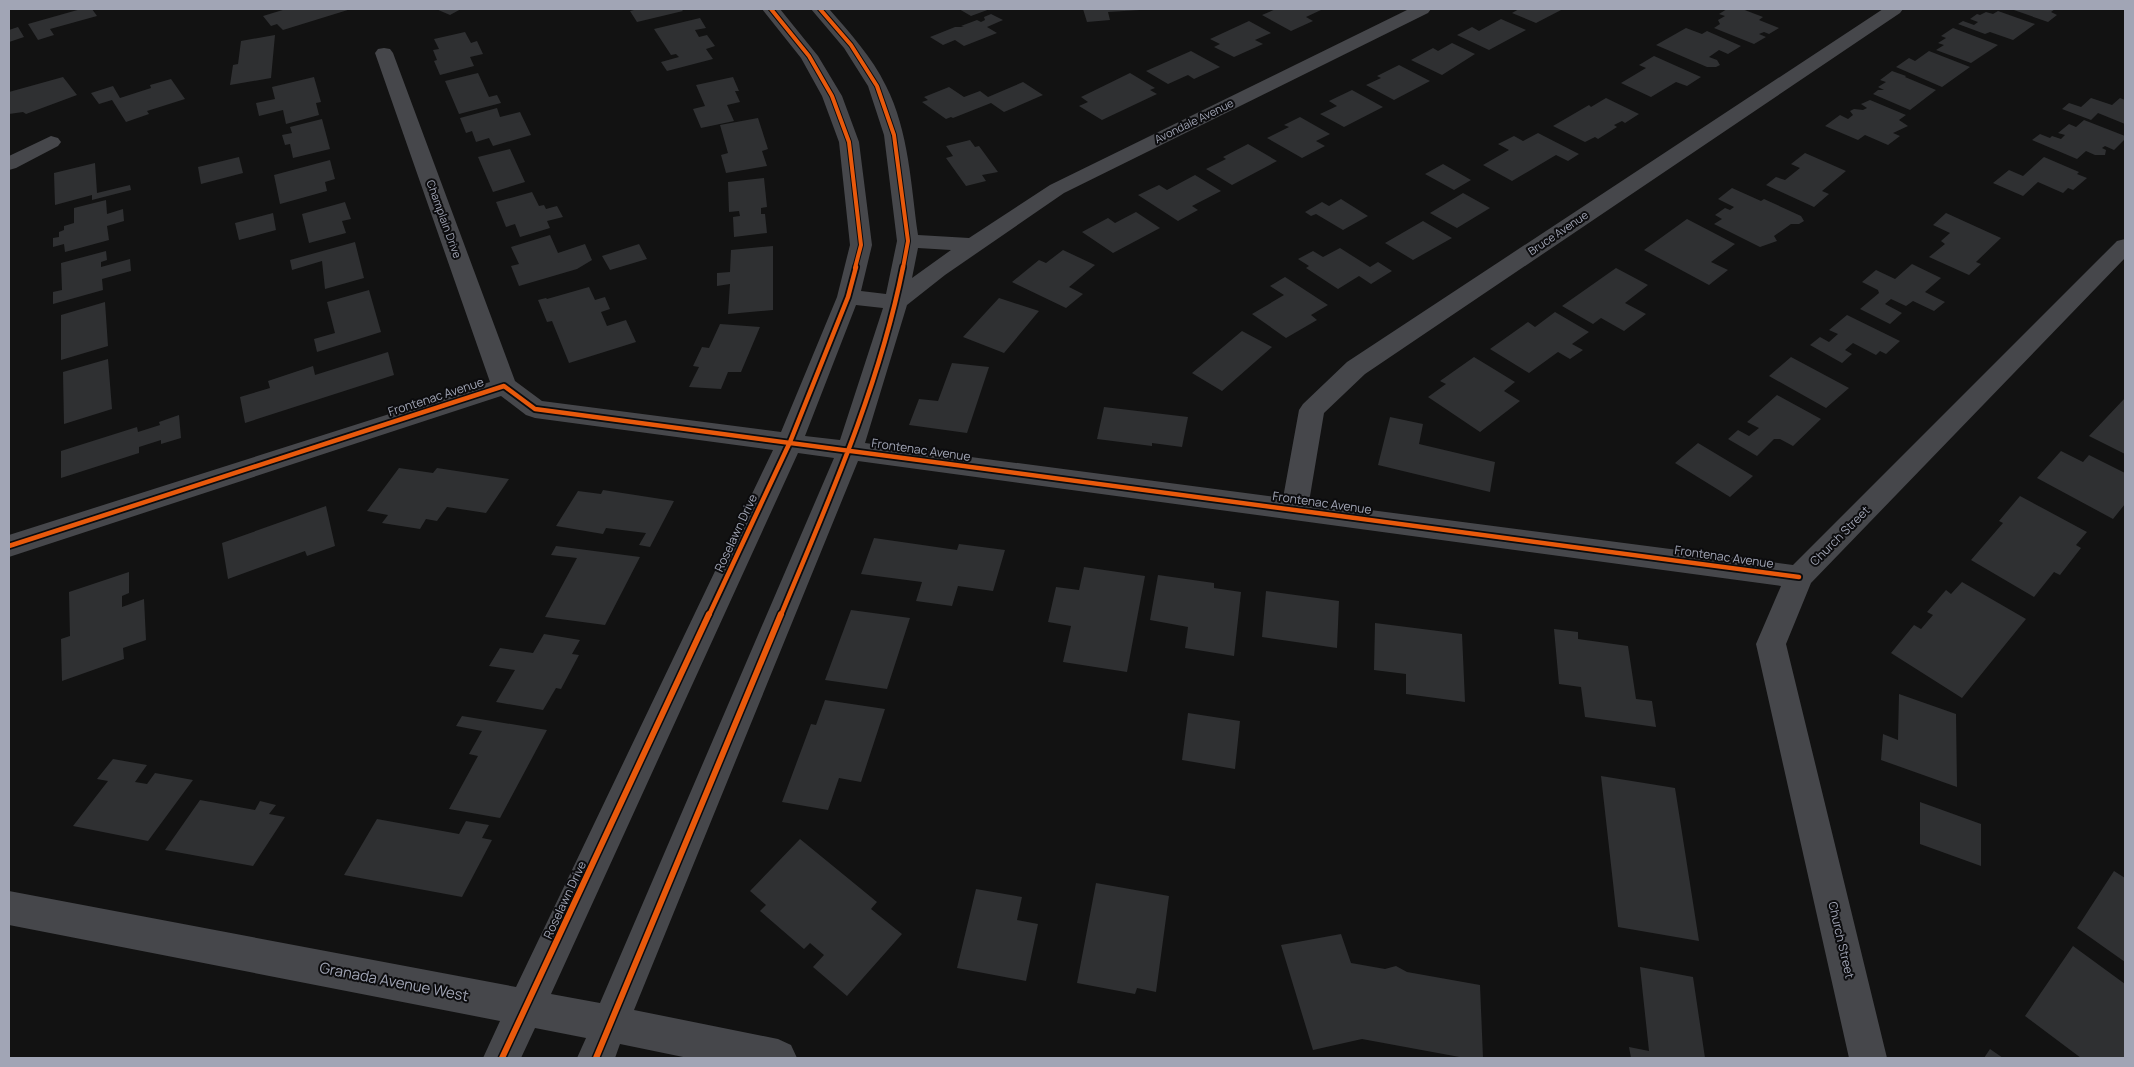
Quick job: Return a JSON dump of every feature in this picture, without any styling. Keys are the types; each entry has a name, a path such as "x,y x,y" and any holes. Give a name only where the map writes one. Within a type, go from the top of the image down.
{"street":[{"name":"Roselawn Drive","path":"502,1058 790,442 848,298 861,244 849,142 832,96 809,56 771,9"},
{"path":"596,1058 850,450 896,302 908,241 894,135 877,86 851,45 820,9"},
{"name":"Avondale Avenue","path":"896,302 937,270 1057,189 1422,9"},
{"name":"Bruce Avenue","path":"1294,510 1312,410 1356,368 1894,9"},
{"name":"Champlain Drive","path":"384,53 504,386"},
{"path":"9,164 50,142"},
{"path":"908,241 972,246"},
{"name":"Church Street","path":"1868,1058 1771,644 1799,577 2123,253"},
{"path":"848,298 896,302"},
{"name":"Frontenac Avenue","path":"9,546 504,386 535,409 1799,577"},
{"name":"Granada Avenue West","path":"9,908 778,1058"}],"building":[{"path":"81,9 92,9 97,16 50,29 54,35 38,40 28,24"},
{"path":"286,9 351,9 283,30 277,24 271,26 263,16"},
{"path":"436,9 461,9 450,15"},
{"path":"638,9 681,9 683,11 637,22 630,11"},
{"path":"959,9 990,9 971,16"},
{"path":"1083,9 1140,10 1108,12 1110,20 1087,22"},
{"path":"1276,9 1321,10 1306,17 1313,21 1291,31 1262,15"},
{"path":"1519,9 1563,9 1536,23 1512,13"},
{"path":"1727,9 1742,9 1763,17 1759,20 1779,28 1769,34 1764,32 1759,34 1766,37 1754,44 1714,28 1720,24 1718,20 1725,16 1719,14"},
{"path":"2011,9 2055,9 2051,12 2057,15 2048,22"},
{"path":"1998,11 2035,24 2013,40 1990,32 1985,34 1958,24 1963,21 1974,25 1978,22 1970,19 1977,14 1980,15 1986,12 1993,14"},
{"path":"991,14 1003,20 987,27 997,33 964,46 955,40 943,45 930,37 955,27 964,27 961,26 977,20 981,22 985,20 984,17"},
{"path":"700,18 706,28 695,30 699,37 707,35 715,46 706,49 713,59 667,71 661,62 679,57 676,54 671,55 654,29"},
{"path":"1501,19 1526,30 1489,50 1457,35 1472,27 1479,31"},
{"path":"1249,21 1271,33 1255,40 1263,44 1234,57 1214,47 1220,44 1210,39"},
{"path":"18,27 24,37 9,42 9,30"},
{"path":"1686,28 1702,34 1707,31 1741,46 1728,54 1719,50 1709,57 1717,60 1720,65 1707,67 1656,45"},
{"path":"1953,28 1998,45 1971,63 1936,50 1944,45 1938,43 1946,38 1941,36"},
{"path":"465,32 471,43 477,41 483,54 470,57 474,66 440,75 434,61 437,60 433,50 439,49 434,39"},
{"path":"275,35 271,78 230,85 233,65 238,64 241,41"},
{"path":"1452,43 1475,54 1442,75 1411,60 1433,48 1438,51"},
{"path":"1191,51 1220,67 1194,79 1188,75 1168,84 1146,71"},
{"path":"1929,51 1970,67 1942,87 1896,67 1909,58 1915,61"},
{"path":"1654,56 1701,77 1687,86 1676,82 1651,97 1621,83 1646,68 1639,65"},
{"path":"1399,65 1430,81 1394,100 1366,85 1381,78 1377,76"},
{"path":"1892,71 1936,90 1910,110 1873,94 1878,90 1884,90 1878,87 1886,82 1880,80"},
{"path":"478,73 489,97 497,95 501,103 459,114 445,81"},
{"path":"1130,73 1155,88 1150,90 1157,94 1102,120 1079,106 1088,102 1081,97"},
{"path":"63,77 77,95 26,114 23,112 9,114 9,92"},
{"path":"314,77 321,102 316,103 319,115 286,124 283,110 259,116 256,103 275,99 272,87"},
{"path":"733,77 739,91 735,91 740,102 727,105 734,121 701,128 693,109 705,106 696,85"},
{"path":"171,79 185,99 147,111 149,114 126,122 112,100 99,104 91,93 113,86 120,98 151,88 150,85"},
{"path":"1023,82 1043,95 1004,112 991,103 946,119 922,102 928,100 924,97 949,87 964,97 980,91 988,97"},
{"path":"1352,90 1383,107 1344,127 1320,114 1337,106 1329,101"},
{"path":"1606,98 1639,114 1625,123 1622,121 1614,125 1617,127 1598,139 1595,137 1585,142 1553,126 1589,105 1591,107"},
{"path":"2091,98 2112,105 2120,98 2125,100 2125,124 2098,113 2091,120 2062,109 2069,103 2081,107"},
{"path":"1870,100 1906,115 1899,120 1908,126 1893,133 1900,136 1888,145 1865,135 1858,140 1825,126 1840,115 1848,119 1853,115 1850,111 1867,108 1861,104"},
{"path":"497,108 500,117 520,112 531,135 493,146 489,138 476,142 472,131 466,133 460,118"},
{"path":"1300,117 1330,134 1316,141 1325,146 1302,158 1267,138 1289,127 1284,125"},
{"path":"758,118 768,149 762,151 767,166 726,173 721,155 728,153 720,125"},
{"path":"322,119 330,149 293,158 290,144 285,145 282,135 292,133 290,127"},
{"path":"2084,120 2125,136 2125,139 2114,150 2105,146 2102,148 2106,150 2105,155 2095,155 2086,151 2077,159 2032,140 2040,134 2050,138 2052,136 2061,139 2065,135 2058,133 2069,124 2076,127"},
{"path":"1538,133 1579,154 1568,161 1556,155 1512,181 1483,165 1509,150 1498,144 1514,136 1523,141"},
{"path":"970,140 975,147 979,146 998,172 982,175 986,181 966,186 946,158 953,156 946,146"},
{"path":"1248,144 1277,161 1232,185 1206,169 1226,159 1223,157"},
{"path":"510,149 525,182 493,192 478,157"},
{"path":"1805,153 1846,171 1822,191 1829,194 1814,207 1766,185 1776,177 1785,180 1800,168 1791,164"},
{"path":"239,157 243,173 201,184 198,167"},
{"path":"2044,157 2079,172 2077,174 2087,178 2073,190 2068,188 2063,193 2038,182 2023,196 1993,183 2009,170 2023,176"},
{"path":"330,160 335,179 325,182 327,191 280,204 274,175"},
{"path":"95,163 97,193 130,185 131,190 92,200 92,195 55,205 54,173"},
{"path":"1443,164 1471,180 1454,190 1425,174"},
{"path":"1195,175 1221,191 1192,206 1198,210 1178,221 1138,195 1159,185 1167,190"},
{"path":"764,178 767,207 761,208 761,214 765,214 767,233 734,237 733,217 740,216 739,211 729,212 728,182"},
{"path":"1732,188 1761,201 1764,199 1801,216 1804,221 1799,224 1791,224 1774,236 1777,241 1760,247 1714,224 1722,219 1715,215 1725,208 1730,210 1734,207 1718,199"},
{"path":"532,192 539,206 544,205 546,209 557,206 563,217 547,221 550,228 520,237 515,224 506,227 496,202"},
{"path":"1463,193 1490,208 1457,228 1430,213"},
{"path":"1341,199 1368,216 1343,230 1316,214 1311,216 1305,212 1322,202 1329,206"},
{"path":"106,200 107,214 123,209 124,221 107,226 109,240 65,252 64,244 53,247 53,238 59,237 59,232 64,230 64,226 74,223 74,208"},
{"path":"345,202 351,219 342,221 346,233 309,243 302,214"},
{"path":"1136,212 1160,228 1113,253 1082,232 1108,218 1115,223"},
{"path":"273,213 276,230 239,240 235,223"},
{"path":"1946,213 2001,238 1976,262 1981,264 1969,275 1929,257 1945,244 1941,241 1950,233 1933,225"},
{"path":"1687,219 1735,244 1711,262 1728,270 1709,285 1644,250"},
{"path":"1423,221 1452,238 1413,260 1385,243"},
{"path":"550,235 558,253 585,244 592,260 577,269 519,286 511,266 519,264 511,247"},
{"path":"355,242 364,278 325,289 322,261 292,270 290,260"},
{"path":"639,244 647,259 610,270 602,256"},
{"path":"773,246 773,310 728,314 730,284 717,286 717,273 730,272 731,250"},
{"path":"1340,248 1370,267 1378,262 1392,271 1371,284 1359,276 1338,289 1306,268 1309,266 1298,259 1313,251 1323,257"},
{"path":"1063,250 1095,265 1069,287 1083,294 1066,308 1012,282 1039,260 1046,263"},
{"path":"106,251 107,260 101,262 101,267 130,259 131,271 102,279 103,290 53,304 53,292 62,290 61,263"},
{"path":"1912,264 1941,278 1925,292 1945,302 1934,311 1913,301 1906,306 1891,299 1885,304 1902,313 1890,324 1860,309 1879,293 1878,290 1862,282 1876,270 1895,279"},
{"path":"1616,268 1648,285 1625,303 1646,314 1624,331 1601,318 1593,324 1562,306"},
{"path":"1285,277 1328,305 1311,315 1317,320 1286,338 1252,314 1284,295 1270,286"},
{"path":"589,287 595,300 605,297 610,309 601,312 607,326 626,320 636,342 569,363 552,321 547,322 538,300"},
{"path":"369,290 381,332 317,352 314,339 335,333 327,302"},
{"path":"999,298 1039,311 1004,353 963,337"},
{"path":"105,302 108,346 61,360 61,315"},
{"path":"1555,312 1589,332 1572,344 1583,350 1570,359 1558,352 1529,373 1490,349 1528,322 1535,327"},
{"path":"1847,315 1900,341 1886,354 1880,351 1876,355 1853,343 1845,350 1852,354 1842,363 1810,345 1820,337 1829,342 1838,334 1829,330"},
{"path":"720,324 760,327 741,372 728,372 721,389 689,387 699,367 693,366 702,347 709,348"},
{"path":"1242,331 1272,347 1222,391 1192,373"},
{"path":"388,352 394,375 245,423 240,397 270,388 268,381 313,366 315,375"},
{"path":"1474,357 1515,382 1504,391 1520,401 1480,432 1428,397 1446,384 1440,381"},
{"path":"1791,357 1849,388 1826,408 1769,376"},
{"path":"108,359 112,409 64,424 63,372"},
{"path":"952,363 989,367 967,433 909,425 919,399 938,401"},
{"path":"1777,395 1821,419 1793,446 1780,439 1774,439 1757,456 1728,439 1738,430 1749,436 1759,428 1747,422"},
{"path":"2125,398 2125,454 2089,436"},
{"path":"1104,407 1188,417 1182,447 1152,443 1152,446 1097,439"},
{"path":"179,415 181,438 161,444 161,440 139,447 139,453 61,478 61,451 137,427 138,432 160,425 159,422"},
{"path":"1390,417 1423,424 1419,444 1495,462 1490,492 1378,465"},
{"path":"1698,443 1753,476 1730,497 1675,463"},
{"path":"2061,451 2083,462 2089,455 2125,473 2125,504 2113,519 2037,478"},
{"path":"399,468 433,473 437,468 509,479 486,513 447,507 437,521 426,519 420,529 382,523 388,515 367,511"},
{"path":"603,490 674,501 650,547 639,545 646,533 606,528 603,534 556,526 578,491 601,494"},
{"path":"2020,496 2087,532 2076,545 2081,548 2060,575 2054,572 2034,597 1971,560 2003,523 1999,521"},
{"path":"326,506 335,546 307,556 305,551 228,579 222,543"},
{"path":"874,538 957,550 959,544 1005,550 993,591 958,586 952,606 916,601 922,582 861,574"},
{"path":"556,546 640,557 605,625 545,617 577,558 551,555"},
{"path":"1084,567 1145,576 1127,672 1063,662 1071,626 1048,622 1056,587 1079,590"},
{"path":"129,572 129,593 122,596 122,607 144,599 146,640 123,648 124,659 62,681 61,639 70,636 69,592"},
{"path":"1158,575 1214,583 1214,588 1241,592 1234,656 1185,648 1188,627 1150,620"},
{"path":"1962,582 2026,619 1962,698 1891,653 1914,625 1921,629 1933,615 1927,612 1946,590 1951,594"},
{"path":"1266,591 1339,601 1337,648 1262,637"},
{"path":"851,610 910,618 887,689 825,680"},
{"path":"1375,623 1462,634 1465,702 1406,694 1406,674 1374,670"},
{"path":"1554,629 1578,632 1578,639 1628,646 1636,699 1652,701 1656,727 1585,717 1581,687 1559,684"},
{"path":"544,634 580,640 572,654 579,655 561,689 556,688 543,710 496,702 515,670 489,666 500,648 533,653"},
{"path":"1899,694 1956,714 1957,787 1881,760 1883,734 1898,740"},
{"path":"825,700 885,709 861,782 839,778 828,810 782,802 811,724 816,725"},
{"path":"1188,713 1240,721 1235,769 1182,760"},
{"path":"462,716 547,730 500,818 449,809 478,756 469,754 482,731 456,726"},
{"path":"113,759 147,765 135,782 147,784 155,773 193,780 148,841 73,826 108,781 97,779"},
{"path":"1601,776 1675,788 1699,941 1618,927"},
{"path":"200,800 255,810 260,801 276,805 269,814 285,817 253,866 165,850"},
{"path":"1920,802 1981,824 1981,866 1920,844"},
{"path":"377,819 459,834 466,821 489,825 482,838 492,840 462,897 344,875"},
{"path":"800,839 877,902 871,909 902,934 847,996 813,967 824,955 810,943 804,949 760,911 766,905 750,891"},
{"path":"2114,871 2125,878 2125,962 2077,928"},
{"path":"1096,883 1169,896 1156,992 1137,988 1135,994 1077,983"},
{"path":"976,889 1022,897 1017,920 1038,924 1026,981 957,968"},
{"path":"1341,934 1351,963 1385,969 1396,966 1407,972 1480,985 1483,1058 1465,1058 1362,1039 1313,1050 1281,945"},
{"path":"2073,946 2125,984 2125,1058 2081,1058 2025,1016"},
{"path":"1640,967 1693,977 1705,1058 1631,1058 1629,1047 1649,1051"},
{"path":"1990,1049 2003,1058 1984,1058"}],"cycle path":[{"path":"502,1058 790,442 848,297 861,245 849,142 832,96 809,56 771,9"},
{"path":"596,1058 850,450 896,302 908,241 894,135 877,86 851,45 820,9"},
{"path":"9,546 504,386 535,409 1799,577"}]}
